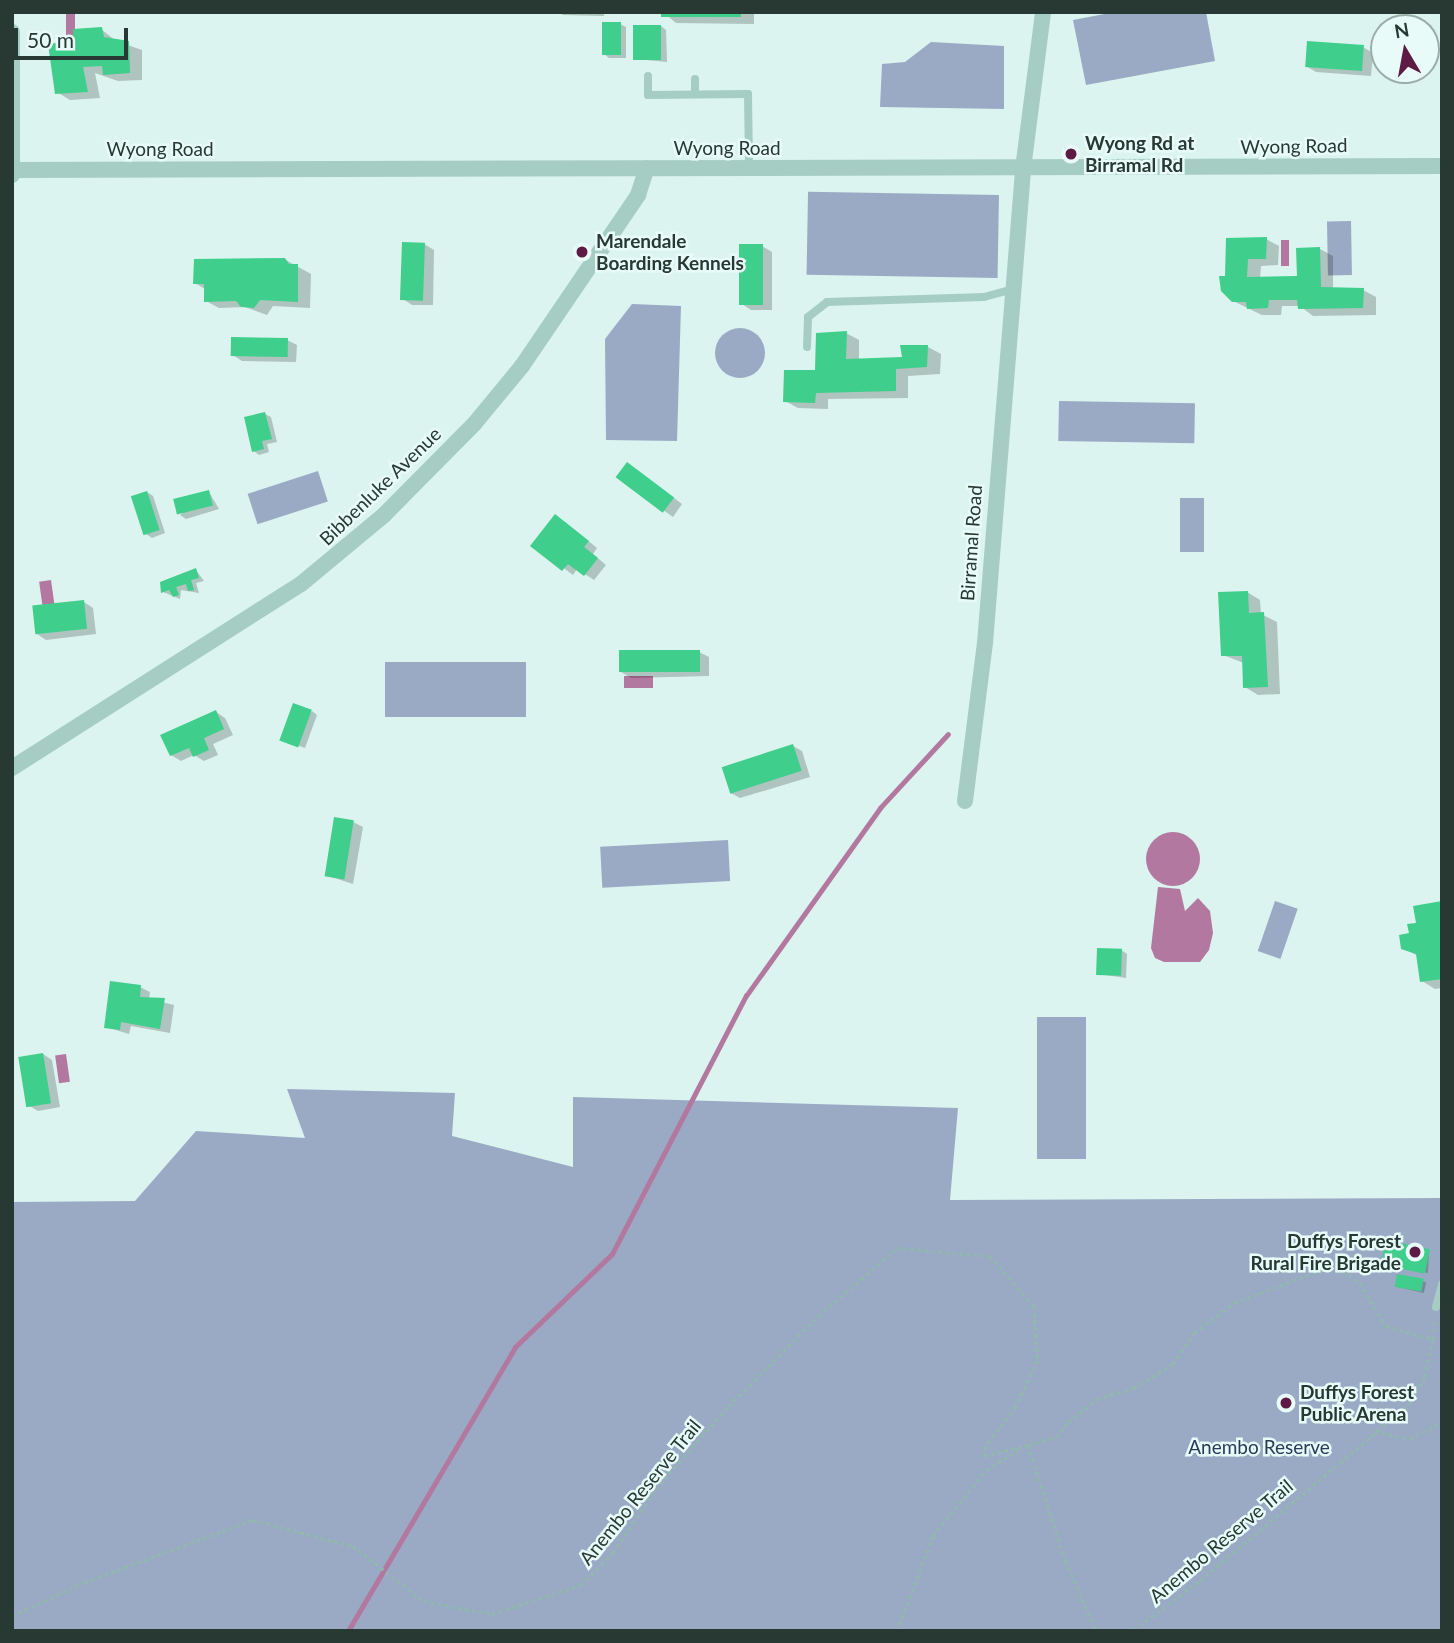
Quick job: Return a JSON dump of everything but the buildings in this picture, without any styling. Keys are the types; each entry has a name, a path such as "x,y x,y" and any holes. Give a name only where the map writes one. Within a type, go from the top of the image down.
{"street":[{"name":"Birramal Road","path":"965,801 985,643 1023,169 1043,12"},
{"path":"12,32 12,173"},
{"name":"Wyong Road","path":"12,173 1442,166"},
{"name":"Bibbenluke Avenue","path":"13,764 301,584 384,515 475,423 522,366 638,195 647,168"}],"lane":[{"path":"648,76 648,94 748,94 749,169"},
{"path":"695,79 695,94"},
{"path":"807,347 808,317 827,302 984,297 1013,289"},
{"path":"1436,1307 1442,1284"}],"path":[{"name":"Anembo Reserve Trail","path":"12,1616 85,1582 253,1520 353,1546 424,1601 492,1614 581,1585 613,1553 655,1489 729,1406 818,1316 897,1248 990,1256 1034,1306 1038,1361 1017,1407 986,1446 984,1456 1056,1437 1068,1422 1097,1399 1134,1388 1173,1363 1194,1333 1234,1303 1322,1270 1343,1272 1360,1283 1386,1326 1433,1339 1424,1378 1413,1397 1199,1582 1133,1631"},
{"path":"1433,1339 1436,1307"},
{"path":"1375,1431 1410,1438 1442,1422"},
{"path":"1028,1445 1066,1561 1096,1631"},
{"name":"Anembo Reserve Trail","path":"897,1631 933,1536 986,1470 1028,1445"}],"green space":[{"path":"1115,12 1206,12 1215,61 1086,85 1073,20"},
{"path":"931,42 1004,46 1004,109 880,107 882,64 905,62"},
{"path":"808,192 999,195 998,278 807,275"},
{"path":"1327,221 1351,221 1352,275 1328,275"},
{"path":"632,304 681,306 677,441 606,440 605,339"},
{"path":"740,328 757,336 765,353 757,370 740,378 723,370 715,353 723,336"},
{"path":"1059,401 1195,403 1194,443 1058,441"},
{"path":"318,471 328,501 258,524 248,494"},
{"path":"1180,498 1204,498 1204,552 1180,552"},
{"path":"385,662 526,662 526,717 385,717"},
{"path":"728,840 730,881 602,888 600,847"},
{"path":"1275,901 1298,909 1280,959 1258,951"},
{"path":"1037,1017 1086,1017 1086,1159 1037,1159"},
{"name":"Anembo Reserve","path":"287,1089 455,1093 452,1136 573,1167 573,1097 958,1108 950,1200 1442,1198 1442,1631 12,1631 12,1202 135,1201 196,1131 305,1138"}],"shaded area":[{"path":"66,12 75,12 75,39 66,39"},
{"path":"1281,240 1289,240 1289,266 1281,266"},
{"path":"51,580 55,608 43,609 39,582"},
{"path":"624,676 653,676 653,688 624,688"},
{"path":"1173,832 1192,840 1200,859 1192,878 1173,886 1154,878 1146,859 1154,840"},
{"path":"1158,887 1180,889 1185,911 1198,898 1210,911 1213,933 1209,950 1200,962 1164,962 1155,958 1151,948"},
{"path":"66,1054 70,1082 59,1083 55,1056"}],"waterway":[{"path":"348,1631 515,1347 612,1254 746,996 880,808 948,734"}],"place":[{"name":"Wyong Rd at Birramal Rd","path":"1071,154"},
{"name":"Marendale Boarding Kennels","path":"582,252"},
{"name":"Duffys Forest Rural Fire Brigade","path":"1415,1252"},
{"name":"Duffys Forest Public Arena","path":"1286,1403"}]}
